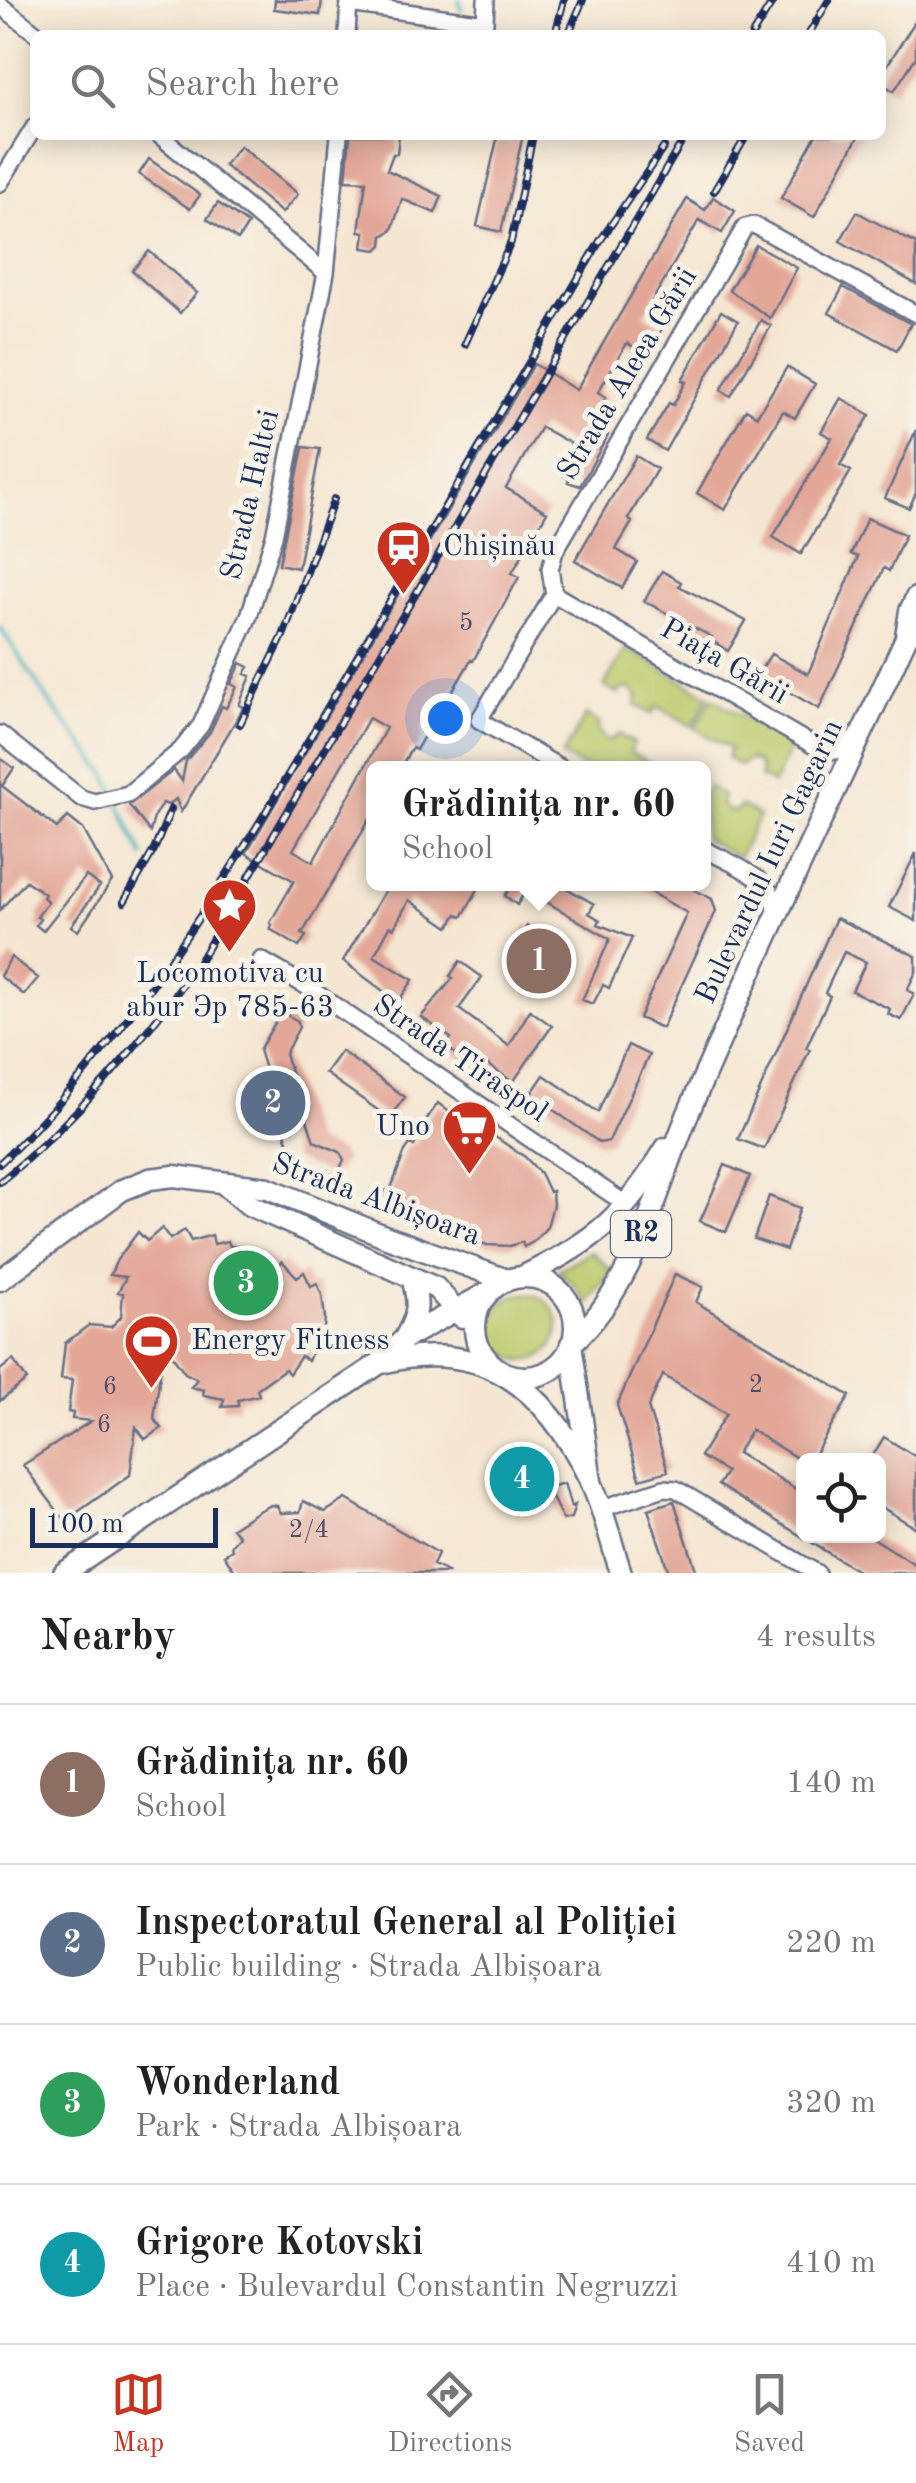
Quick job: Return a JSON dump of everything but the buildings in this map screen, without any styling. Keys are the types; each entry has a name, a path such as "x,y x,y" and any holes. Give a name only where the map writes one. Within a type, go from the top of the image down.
{"main road":[{"name":"Bulevardul Iuri Gagarin","path":"572,1344 597,1318 615,1291 657,1200 688,1112 911,630 910,611 916,598"},
{"name":"Bulevardul Iuri Gagarin","path":"405,1338 591,1240 627,1205 688,1112"},
{"name":"Strada Albișoara","path":"0,1280 122,1190 136,1183 174,1176 268,1188 506,1283"},
{"name":"Strada Albișoara","path":"224,1183 249,1205 436,1288 476,1334"},
{"path":"64,1573 380,1363 405,1338 418,1316 420,1304 412,1277"},
{"path":"591,1481 562,1429 545,1409 482,1353 476,1334 476,1314 506,1283 547,1282 562,1294 574,1320 572,1344 591,1481 620,1573"},
{"path":"380,1363 430,1354 468,1360 524,1377 543,1374 559,1363 572,1344"}],"street":[{"path":"347,30 349,2 485,23 486,0"},
{"path":"0,5 32,30"},
{"path":"0,183 30,134"},
{"path":"165,140 326,273"},
{"name":"Strada Haltei","path":"0,734 81,798 100,801 139,787 194,734 217,692 248,616 274,536 326,273 339,140"},
{"name":"Strada Aleea Gării","path":"549,761 479,720 554,594 550,569 555,551 746,226 754,225 916,314"},
{"name":"Piața Gării","path":"554,594 816,747 845,748 865,727"},
{"path":"711,854 768,886 777,902 772,929"},
{"name":"Strada Tiraspol","path":"261,960 627,1205"},
{"path":"600,1509 664,1488 676,1488 817,1573"}],"green space":[{"path":"626,648 709,696 692,726 657,706 652,714 636,705 638,696 630,688 618,694 604,686"},
{"path":"712,698 792,745 773,784 760,777 757,762 749,759 741,766 727,758 730,749 695,728"},
{"path":"586,715 600,724 598,730 604,739 611,740 619,734 634,743 630,752 646,761 572,761 562,756"},
{"path":"711,788 723,796 721,803 726,810 735,812 741,806 759,816 738,858 711,842"},
{"path":"591,1251 612,1271 586,1305 578,1289 558,1270"},
{"path":"525,1294 548,1304 558,1327 548,1350 525,1360 502,1350 492,1327 502,1304"}],"waterway":[{"path":"459,0 461,9"},
{"path":"0,627 50,703 107,775 114,792"},
{"path":"118,801 143,856"}],"railway":[{"path":"556,30 564,0"},
{"path":"570,30 583,0"},
{"path":"755,30 774,0"},
{"path":"811,30 829,0"},
{"path":"465,344 511,242 532,140"},
{"path":"0,1182 105,1081 196,967 683,140"},
{"path":"714,191 744,140"},
{"path":"0,1163 96,1058 225,877 600,241 664,147"},
{"path":"240,724 283,636 334,499"},
{"path":"124,902 154,850 171,809"}],"place":[{"name":"Chișinău","path":"404,596"},
{"name":"Locomotiva cu abur Эр 785-63","path":"230,955"},
{"name":"Grădinița nr. 60","path":"539,961"},
{"name":"Inspectoratul General al Poliției","path":"273,1103"},
{"name":"Uno","path":"469,1176"},
{"name":"Wonderland","path":"246,1283"},
{"name":"Energy Fitness","path":"152,1390"},
{"name":"Grigore Kotovski","path":"522,1479"}]}
